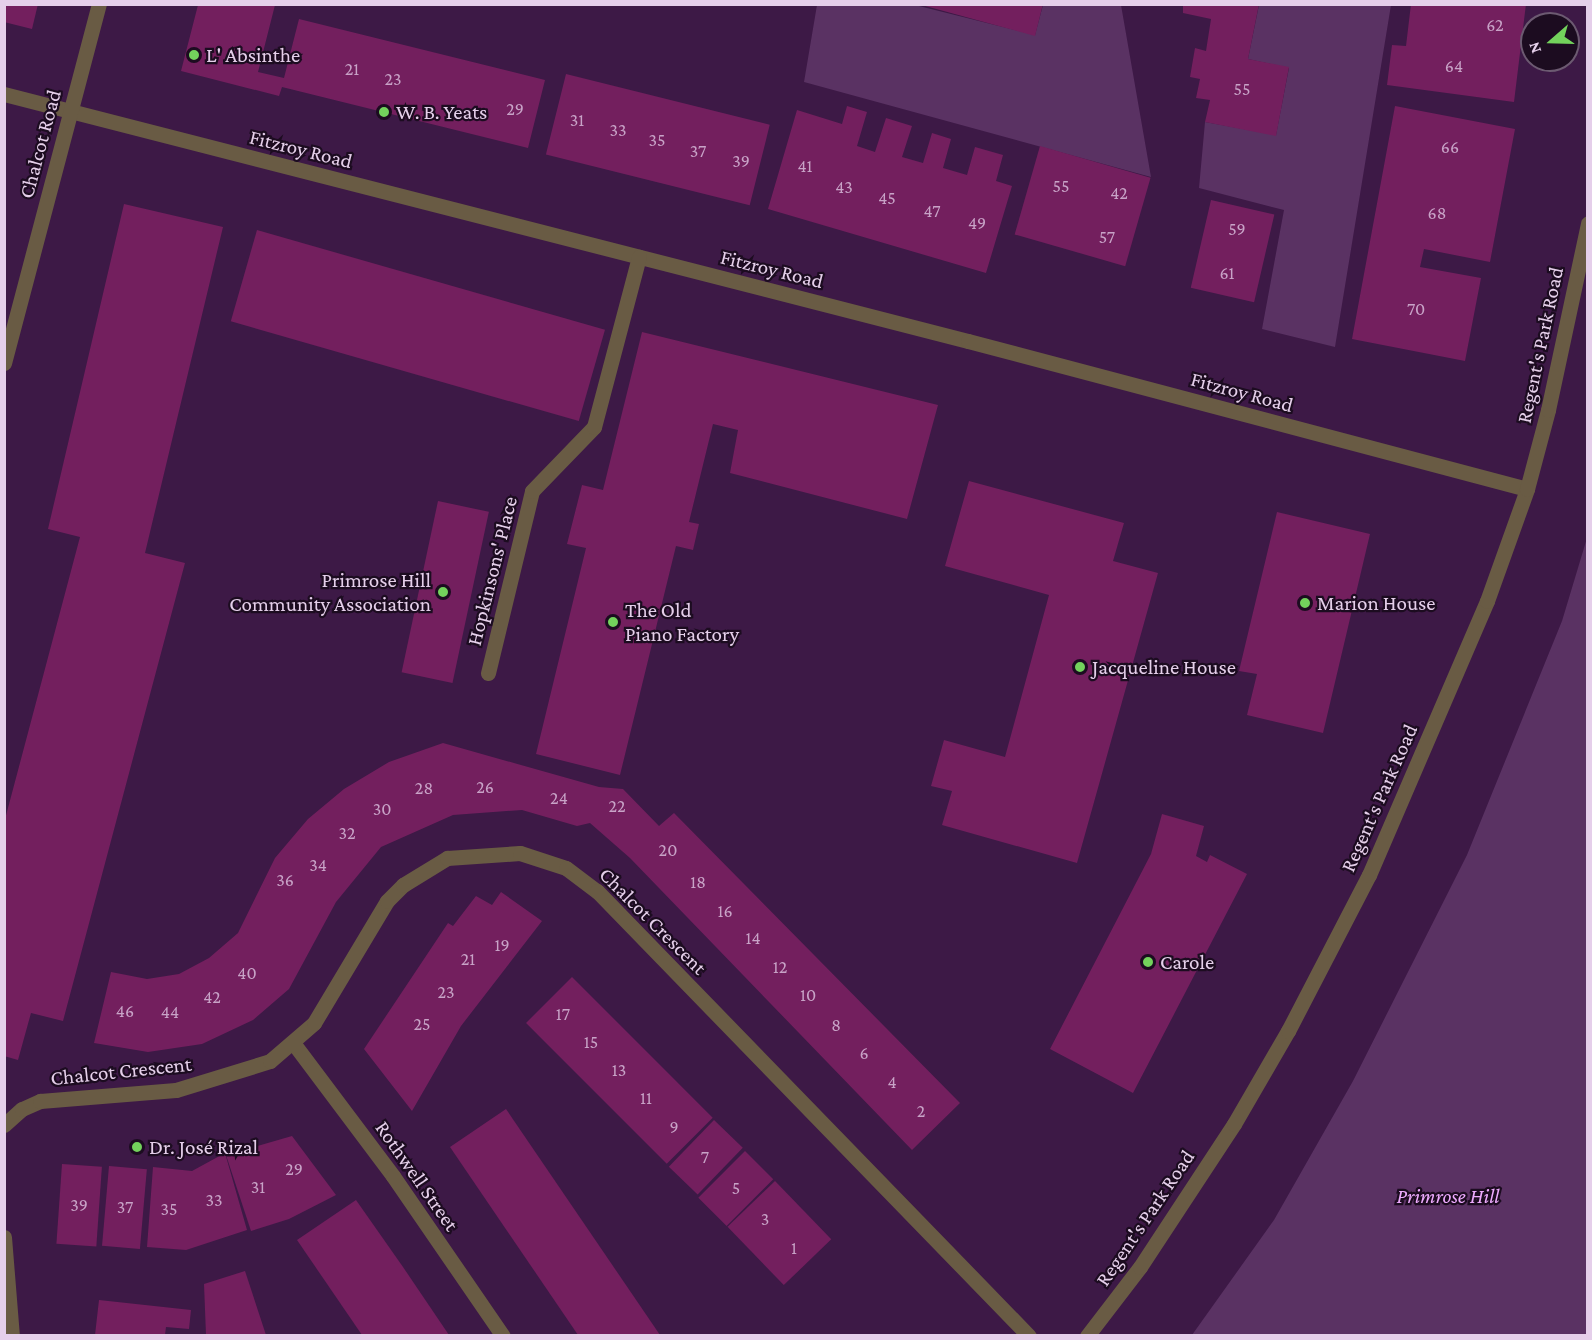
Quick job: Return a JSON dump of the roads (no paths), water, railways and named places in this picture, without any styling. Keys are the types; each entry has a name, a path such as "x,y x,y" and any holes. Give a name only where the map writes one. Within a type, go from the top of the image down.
{"street":[{"name":"Chalcot Road","path":"4,363 99,4"},
{"name":"Fitzroy Road","path":"4,94 1527,489"},
{"name":"Regent's Park Road","path":"1087,1335 1140,1267 1234,1124 1369,875 1487,601 1527,489 1587,223"},
{"name":"Hopkinsons' Place","path":"488,673 532,491 594,428 639,257"},
{"name":"Chalcot Crescent","path":"4,1125 22,1109 40,1101 176,1090 238,1074 270,1061 294,1044 330,998 387,901 417,873 439,861 471,854 520,853 566,868 597,891 1029,1335"},
{"name":"Rothwell Street","path":"294,1044 393,1176 503,1335"},
{"path":"4,1237 12,1335"}],"place":[{"name":"L' Absinthe","path":"194,55"},
{"name":"W. B. Yeats","path":"384,112"},
{"name":"Primrose Hill Community Association","path":"443,592"},
{"name":"Marion House","path":"1305,603"},
{"name":"The Old Piano Factory","path":"613,622"},
{"name":"Jacqueline House","path":"1080,667"},
{"name":"Carole","path":"1148,962"},
{"name":"Dr. José Rizal","path":"137,1147"}],"park label":[{"name":"Primrose Hill","path":"1448,1196"}]}
